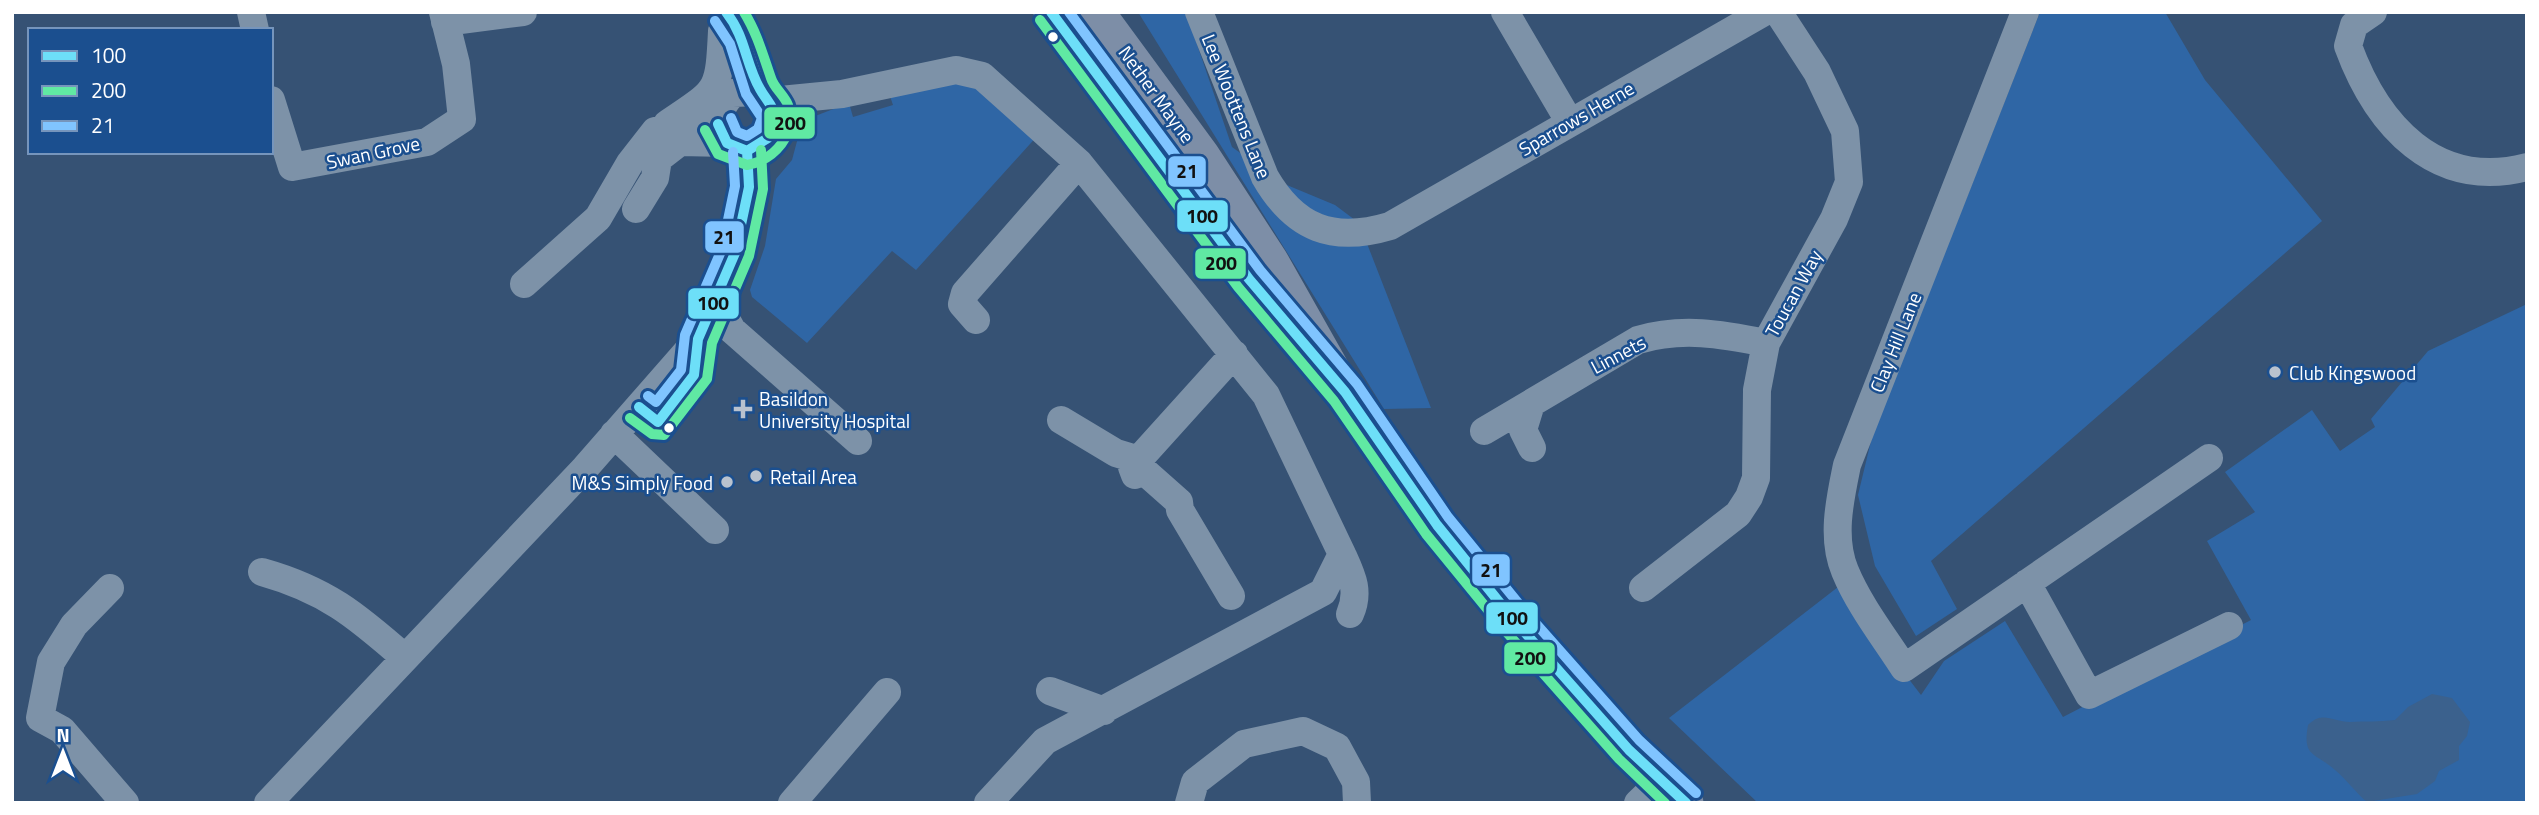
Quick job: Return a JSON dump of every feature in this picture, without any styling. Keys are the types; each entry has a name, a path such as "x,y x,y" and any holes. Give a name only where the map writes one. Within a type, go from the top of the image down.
{"main road":[{"name":"Nether Mayne","path":"1051,12 1249,278 1346,392"},
{"name":"Nether Mayne","path":"1097,12 1202,155 1264,250 1346,392 1437,525 1504,608 1629,750 1662,795"}],"street":[{"name":"Swan Grove","path":"273,106 292,167 427,142 462,119 456,64 444,17 523,12"},
{"name":"Lee Woottens Lane","path":"1199,12 1265,177 1290,212 1328,232 1369,233 1390,226"},
{"path":"1505,12 1569,121"},
{"name":"Sparrows Herne","path":"1390,226 1569,121 1764,12"},
{"name":"Toucan Way","path":"1643,588 1738,514 1749,497 1756,478 1757,390 1766,343 1834,219 1849,182 1846,131 1817,72 1778,12"},
{"name":"Clay Hill Lane","path":"2025,12 1975,145 1847,465 1839,506 1838,536 1844,570 1904,668 2027,583"},
{"path":"2373,12 2354,25 2348,46 2383,116 2399,134 2424,153 2456,168 2507,171 2527,167"},
{"path":"724,19 754,95 776,119 772,135"},
{"path":"524,284 598,218 631,163 655,131 707,97 720,79 724,19"},
{"path":"268,803 614,435 698,339 735,253 749,187 720,110 754,95 842,94 956,70 982,76 1079,163 1266,395 1355,584 1356,600 1350,614"},
{"path":"655,131 731,138 761,147 772,135 842,94"},
{"path":"636,209 654,178 658,159 680,142 731,138"},
{"path":"976,320 962,304 965,293 1079,163"},
{"path":"715,299 732,330 858,441"},
{"name":"Linnets","path":"1484,431 1610,356 1638,341 1660,334 1712,332 1766,343"},
{"path":"1139,460 1234,354"},
{"path":"1531,404 1522,422 1522,430 1532,448"},
{"path":"1061,420 1116,453 1139,460 1144,471 1179,502 1180,510 1231,596"},
{"path":"614,435 715,530"},
{"path":"2208,458 2027,583 2089,695 2229,626"},
{"path":"988,803 1045,741 1323,592 1342,554"},
{"path":"262,572 298,582 347,609 405,658"},
{"path":"110,588 74,625 51,662 40,718 62,730 125,803"},
{"path":"1049,691 1104,711"},
{"path":"792,803 887,692"},
{"path":"1189,803 1195,782 1244,744 1303,732 1337,747 1356,782 1357,803"}],"shaded area":[{"path":"1138,12 1186,12 1232,147 1282,183 1335,205 1359,223 1431,408 1384,409"},
{"path":"2040,12 2165,12 2205,80 2322,221 1931,561 1957,609 1916,636 1875,566 1858,495 1872,437"},
{"path":"959,76 1039,134 916,270 892,251 807,343 752,297 750,290 765,246 776,179 792,160 800,130 810,118 849,103 853,117 893,105 890,96"},
{"path":"2527,304 2527,803 1758,803 1669,718 1838,587 1921,695 1944,661 2005,621 2063,717 2251,620 2207,541 2255,512 2225,472 2312,410 2340,451 2375,427 2371,419 2428,351"},
{"path":"2432,694 2452,698 2470,722 2467,736 2459,746 2459,760 2439,771 2435,781 2417,794 2367,802 2309,749 2308,725 2318,718 2344,722 2395,720 2408,707"}],"transit line":[{"name":"100","path":"718,124 727,143 747,151 768,138 776,118 755,79 738,31 726,12"},
{"name":"200","path":"705,130 718,154 747,165 766,158 774,151 787,135 790,126 788,105 772,82 756,36 744,12"},
{"name":"100","path":"1051,12 1249,279 1345,392 1437,525 1512,618 1629,750 1686,803"},
{"name":"21","path":"1069,12 1260,270 1357,384 1448,517 1523,609 1639,740 1696,793"},
{"name":"200","path":"1040,20 1238,287 1334,401 1426,534 1502,627 1619,759 1665,803"},
{"name":"21","path":"715,21 730,44 746,94 762,118 758,129 747,136 737,132 731,118"},
{"name":"200","path":"630,418 652,434 664,435 707,379 712,343 749,256 763,189 761,150"},
{"name":"100","path":"639,407 658,422 694,375 698,339 735,253 749,187 747,151"},
{"name":"21","path":"648,396 656,402 681,370 685,335 722,249 735,186 733,152"}],"place":[{"name":"Club Kingswood","path":"2275,372"},
{"name":"Basildon University Hospital","path":"743,409"},
{"name":"Retail Area","path":"756,476"},
{"name":"M&S Simply Food","path":"727,482"}]}
